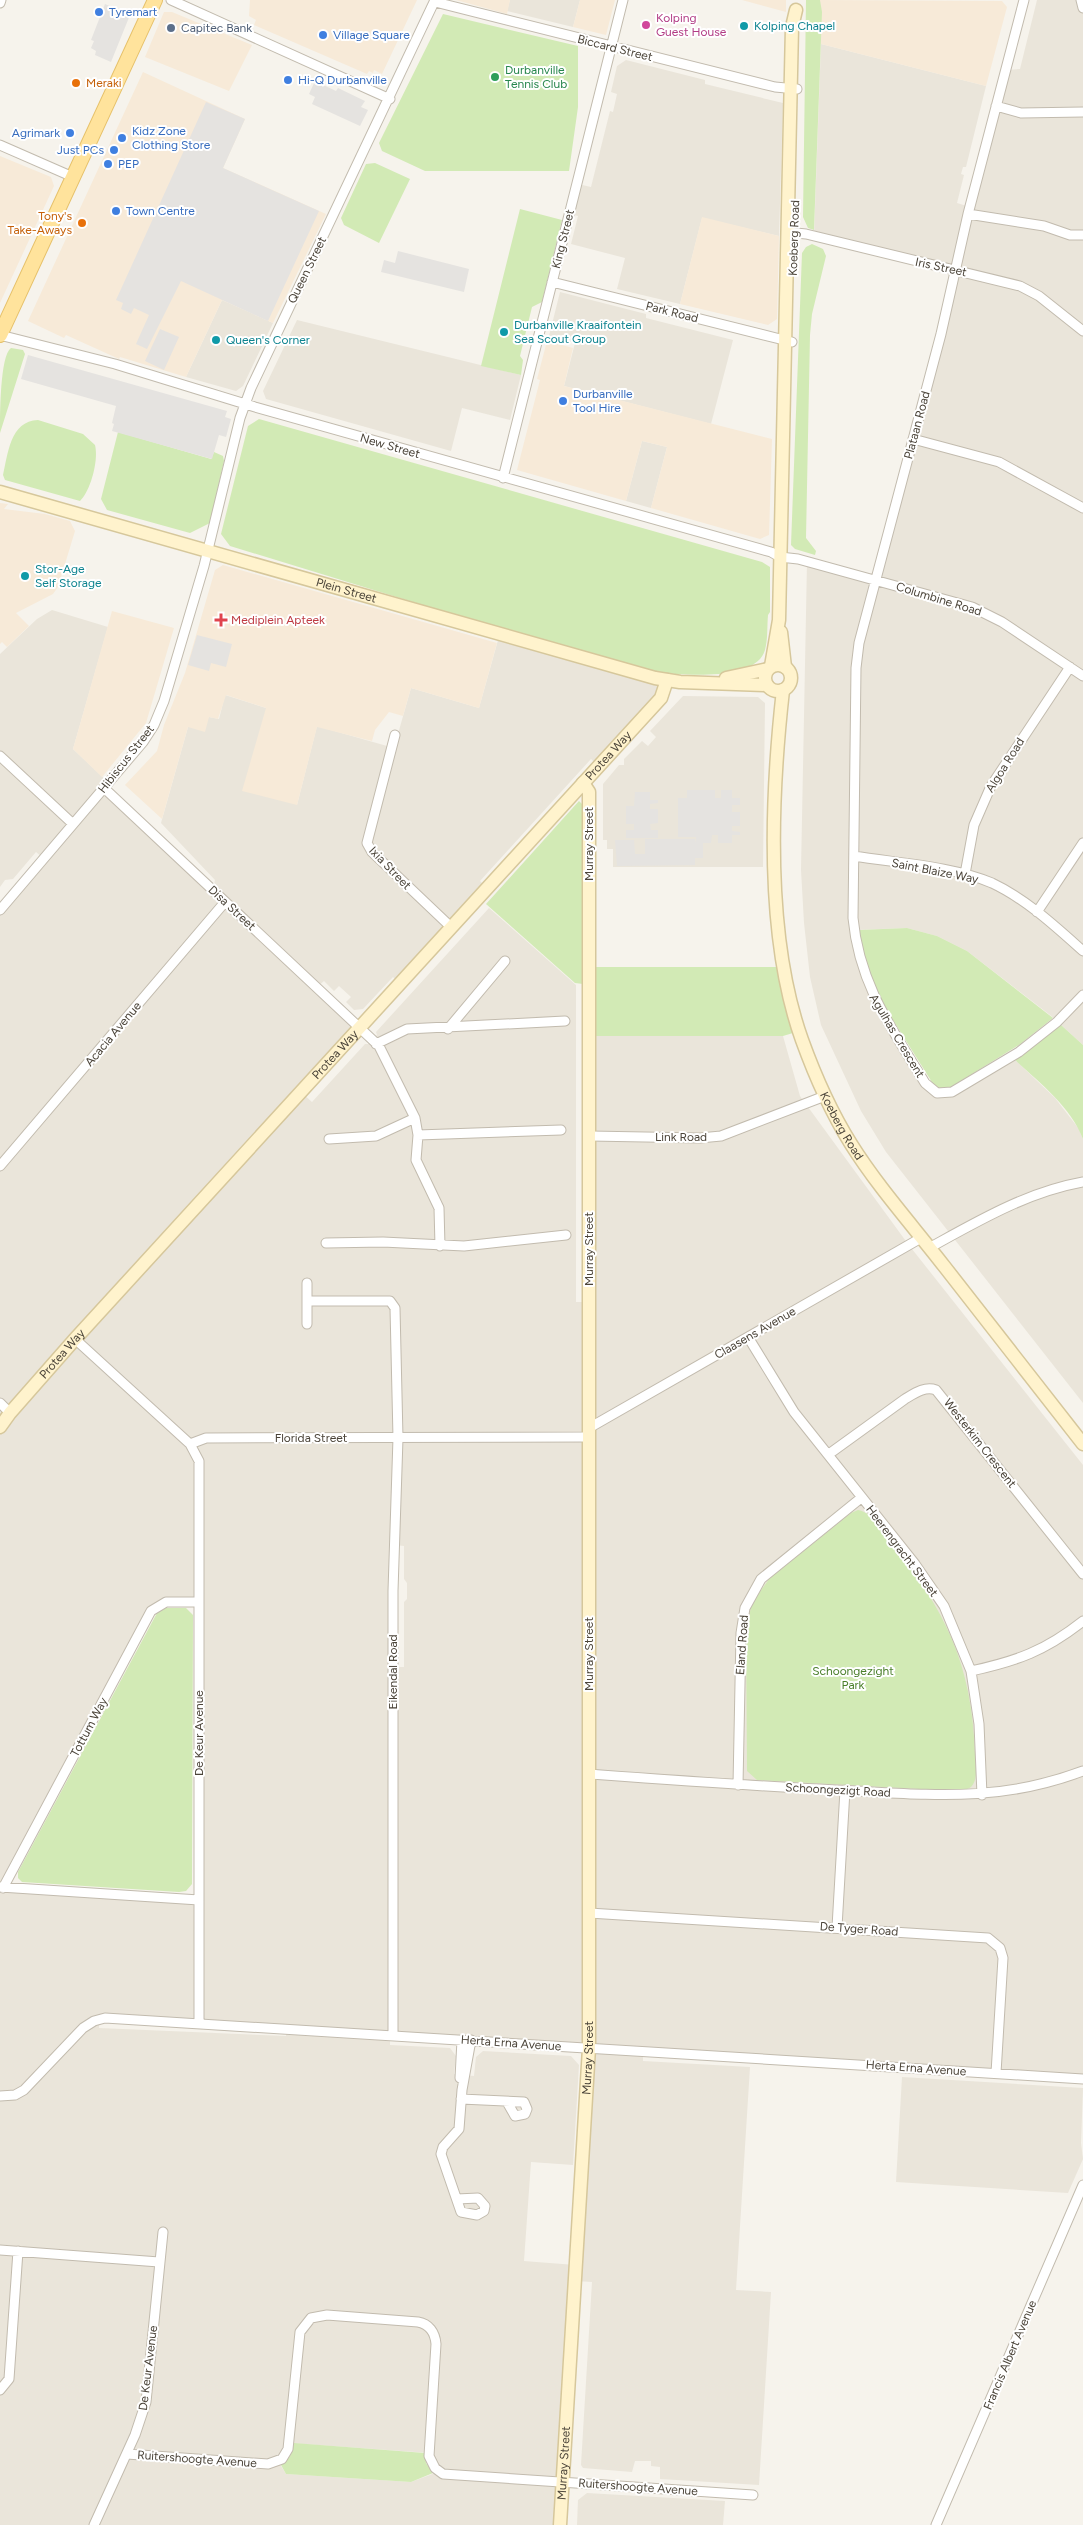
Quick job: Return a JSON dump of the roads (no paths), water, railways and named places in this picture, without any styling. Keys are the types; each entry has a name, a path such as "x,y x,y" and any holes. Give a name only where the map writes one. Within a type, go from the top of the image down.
{"main road":[{"path":"0,335 155,0"}],"street":[{"path":"171,0 390,99"},
{"name":"King Street","path":"503,478 623,0"},
{"name":"Plataan Road","path":"854,856 856,662 941,334 954,270 1024,0"},
{"path":"1081,0 1083,8"},
{"name":"Queen Street","path":"208,551 245,404 435,1"},
{"name":"Biccard Street","path":"435,1 611,48 775,87 794,89"},
{"name":"Koeberg Road","path":"785,667 779,620 780,557 782,465 786,444 789,341 794,89 792,27 796,5"},
{"path":"996,106 1021,112 1083,112"},
{"path":"0,145 73,177"},
{"path":"968,214 1044,226 1070,235 1083,235"},
{"name":"Iris Street","path":"790,233 806,234 1020,286 1039,296 1083,331"},
{"name":"Park Road","path":"552,282 789,341"},
{"name":"New Street","path":"0,335 125,368 503,478 771,552 780,557"},
{"path":"913,439 999,462 1083,508"},
{"name":"Plein Street","path":"0,492 666,680 773,688"},
{"name":"Hibiscus Street","path":"0,910 143,742 158,716 208,551"},
{"name":"Columbine Road","path":"780,557 798,559 972,607 988,614 1083,676"},
{"name":"Koeberg Road","path":"769,668 779,620"},
{"path":"779,664 785,667 789,671 791,679 789,685 773,688 765,677 769,668 779,664"},
{"name":"Algoa Road","path":"965,874 974,825 980,806 991,786 1070,667"},
{"name":"Plein Street","path":"694,683 769,668"},
{"name":"Protea Way","path":"0,1427 10,1413 75,1340 661,698 666,680"},
{"name":"Koeberg Road","path":"773,688 777,737 775,853 782,951 792,1008 801,1038 825,1096 851,1144 925,1243 1083,1444"},
{"name":"Ixia Street","path":"396,735 367,843 372,852 452,928"},
{"path":"0,756 73,824"},
{"name":"Murray Street","path":"560,2525 589,2048 589,792 583,783"},
{"name":"Disa Street","path":"104,788 376,1044 386,1057 416,1118 418,1135 416,1160 439,1208 440,1246"},
{"path":"1037,912 1083,844"},
{"name":"Saint Blaize Way","path":"854,856 965,874 1003,889 1037,912 1083,951"},
{"name":"Agulhas Crescent","path":"854,856 852,918 862,968 877,1005 925,1084 932,1091 942,1094 952,1092 1007,1059 1043,1034 1083,995"},
{"name":"Acacia Avenue","path":"0,1166 225,902"},
{"path":"448,1029 505,961"},
{"path":"376,1044 407,1029 448,1029 565,1021"},
{"name":"Link Road","path":"590,1136 700,1138 721,1136 825,1096"},
{"path":"329,1139 376,1136 416,1118"},
{"path":"418,1135 561,1130"},
{"name":"Claasens Avenue","path":"589,1433 748,1337 925,1243 1037,1194 1083,1182"},
{"path":"326,1243 383,1242 464,1246 566,1235"},
{"path":"307,1283 307,1324"},
{"name":"Eikendal Road","path":"307,1301 390,1301 395,1308 398,1438 393,1573 393,2035"},
{"name":"Heerengracht Street","path":"748,1337 794,1412 932,1587 953,1626 971,1672 979,1724 982,1795"},
{"path":"75,1340 190,1444"},
{"name":"Westerkim Crescent","path":"829,1454 904,1399 918,1391 931,1388 936,1390 1083,1574"},
{"path":"0,1403 10,1413"},
{"name":"Florida Street","path":"190,1444 206,1438 398,1438 589,1433"},
{"name":"De Keur Avenue","path":"190,1444 199,1461 199,2023"},
{"name":"Eland Road","path":"738,1785 741,1633 745,1608 762,1579 862,1498"},
{"name":"Tottum Way","path":"2,1887 151,1611 166,1602 199,1602"},
{"path":"971,1672 1008,1663 1035,1653 1083,1621"},
{"name":"Schoongezigt Road","path":"590,1774 928,1796 982,1795 1025,1788 1083,1771"},
{"path":"837,1927 845,1790"},
{"path":"2,1887 199,1900"},
{"name":"De Tyger Road","path":"589,1913 983,1937 997,1944 1001,1950 1003,1961 996,2073"},
{"name":"Herta Erna Avenue","path":"0,2096 15,2095 24,2090 83,2028 94,2021 111,2018 1083,2079"},
{"path":"457,2199 441,2154 443,2148 459,2129 466,2040"},
{"path":"461,2095 507,2102"},
{"name":"Francis Albert Avenue","path":"936,2525 1083,2185"},
{"name":"De Keur Avenue","path":"94,2525 127,2454 146,2402 163,2232"},
{"path":"0,2250 159,2262"},
{"path":"0,2390 9,2379 18,2251"},
{"name":"Ruitershoogte Avenue","path":"127,2454 268,2464 282,2459 288,2449 300,2332 311,2318 328,2315 418,2322 426,2324 432,2331 436,2344 429,2456 432,2465 439,2472 447,2475 753,2495"}],"place":[{"name":"Tyremart","path":"99,12"},
{"name":"Kolping Guest House","path":"646,25"},
{"name":"Kolping Chapel","path":"744,26"},
{"name":"Capitec Bank","path":"171,28"},
{"name":"Village Square","path":"323,35"},
{"name":"Durbanville Tennis Club","path":"495,77"},
{"name":"Hi-Q Durbanville","path":"288,80"},
{"name":"Meraki","path":"76,83"},
{"name":"Agrimark","path":"70,133"},
{"name":"Kidz Zone Clothing Store","path":"122,138"},
{"name":"Just PCs","path":"114,150"},
{"name":"PEP","path":"108,164"},
{"name":"Town Centre","path":"116,211"},
{"name":"Tony's Take-Aways","path":"82,223"},
{"name":"Durbanville Kraaifontein Sea Scout Group","path":"504,332"},
{"name":"Queen's Corner","path":"216,340"},
{"name":"Durbanville Tool Hire","path":"563,401"},
{"name":"Stor-Age Self Storage","path":"25,576"},
{"name":"Mediplein Apteek","path":"221,620"}],"park label":[{"name":"Schoongezight Park","path":"853,1678"}]}
